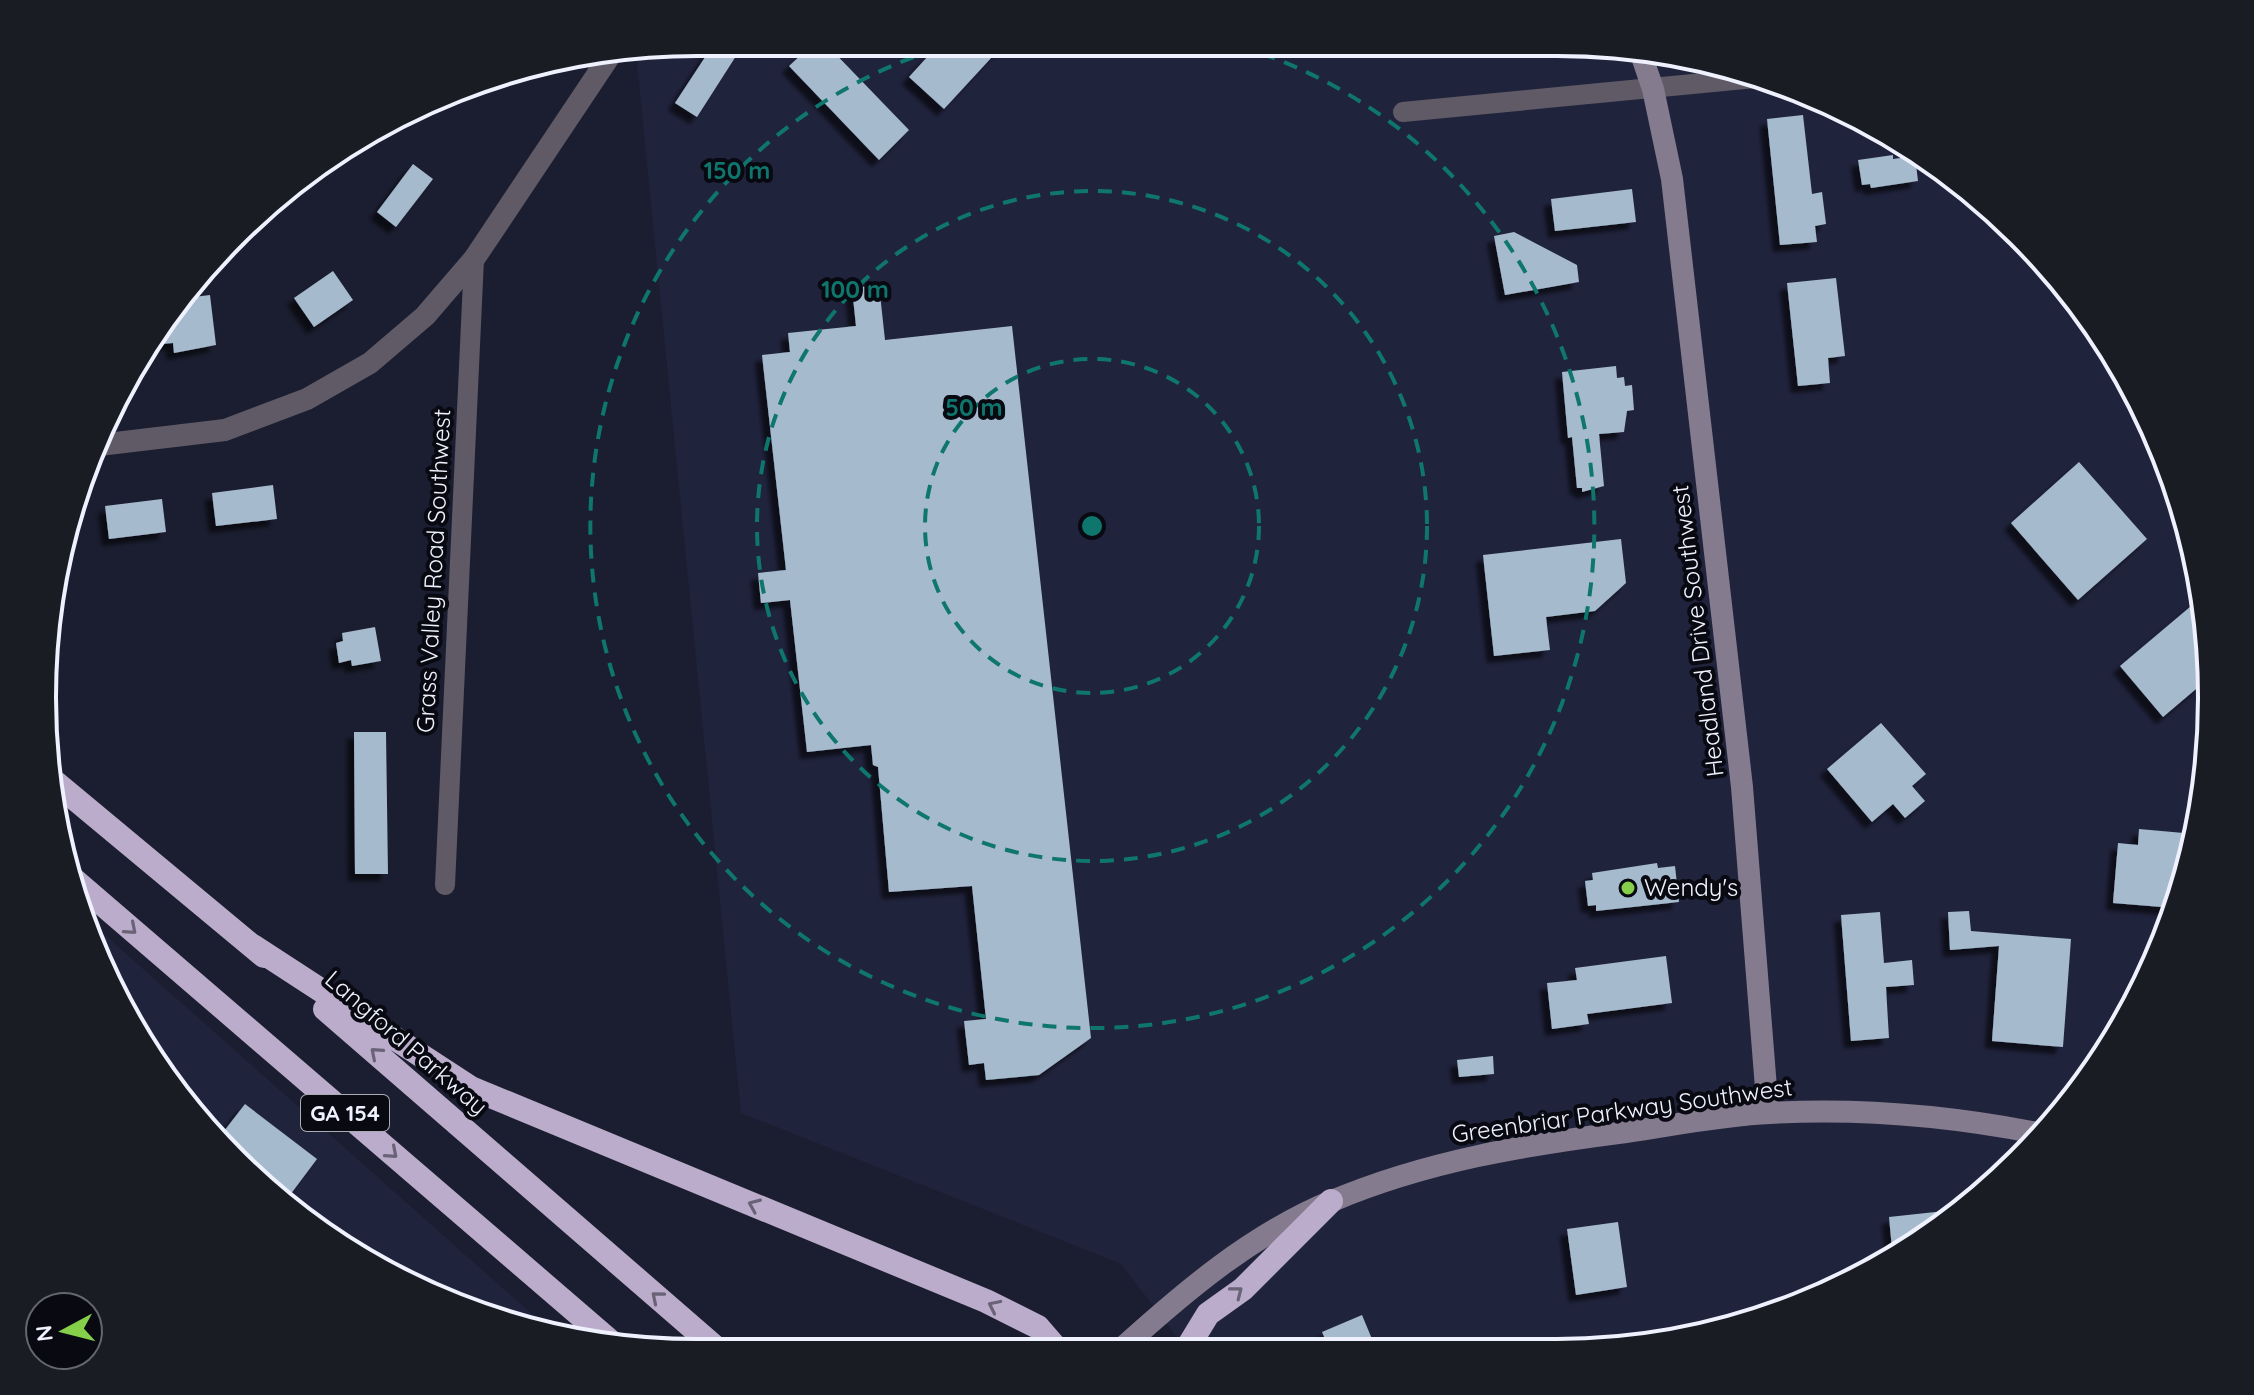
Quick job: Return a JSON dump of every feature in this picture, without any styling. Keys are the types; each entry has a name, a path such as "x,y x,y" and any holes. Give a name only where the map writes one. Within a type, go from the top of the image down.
{"highway":[{"name":"Langford Parkway","path":"62,788 253,946 706,1339"},
{"name":"GA 154","path":"86,890 599,1331"},
{"path":"253,946 471,1088 986,1301 1038,1327 1048,1339"},
{"path":"1193,1339 1208,1314 1243,1289 1331,1201"}],"main road":[{"name":"Headland Drive Southwest","path":"1644,62 1665,145 1742,787 1768,1113"},
{"name":"Greenbriar Parkway Southwest","path":"1132,1339 1180,1295 1246,1249 1331,1201 1451,1159 1524,1145 1768,1113 1851,1111 1919,1114 2028,1132"}],"street":[{"path":"109,444 225,430 307,399 370,363 425,316 474,259 605,62"},
{"path":"1403,112 1731,81"},
{"name":"Grass Valley Road Southwest","path":"445,885 474,259"}],"shaded area":[{"path":"698,56 1556,56 1640,61 1682,68 1763,90 1840,122 1913,164 1947,189 1979,215 2039,275 2090,341 2132,414 2164,491 2176,531 2186,572 2197,656 2197,739 2193,781 2186,823 2164,904 2132,981 2112,1018 2090,1054 2039,1120 1979,1180 1947,1206 1913,1231 1840,1273 1763,1305 1682,1327 1640,1334 1556,1339 1179,1339 1121,1264 741,1113 637,59"},
{"path":"100,931 537,1318 491,1305 414,1273 341,1231 275,1180 215,1120 164,1054 122,981"}],"building":[{"path":"706,56 736,56 697,117 675,103"},
{"path":"800,56 838,56 909,130 879,160 789,66"},
{"path":"928,56 993,56 944,109 909,77"},
{"path":"1803,115 1812,194 1822,192 1826,224 1815,226 1817,242 1780,245 1767,119"},
{"path":"1893,155 1893,159 1903,158 1916,166 1918,181 1871,188 1870,184 1862,185 1858,160"},
{"path":"413,164 433,179 396,227 377,212"},
{"path":"1632,189 1636,222 1555,231 1551,199"},
{"path":"1514,232 1577,265 1579,282 1505,295 1494,236"},
{"path":"333,271 353,300 314,327 294,298"},
{"path":"1836,278 1845,356 1828,358 1830,383 1798,386 1787,283"},
{"path":"879,285 885,340 1012,326 1091,1038 1039,1075 986,1080 984,1063 969,1065 964,1021 986,1019 972,886 889,892 878,767 873,765 871,745 807,752 790,600 761,603 758,573 786,570 762,355 790,352 788,333 856,326 852,288"},
{"path":"210,295 216,345 174,353 173,343 162,344 198,297"},
{"path":"1616,366 1617,378 1624,377 1625,386 1632,385 1634,410 1627,411 1624,432 1599,434 1604,486 1582,492 1582,488 1577,488 1572,437 1568,438 1562,372"},
{"path":"2079,462 2147,539 2078,600 2011,523"},
{"path":"273,485 277,519 216,526 212,493"},
{"path":"162,499 166,532 109,539 105,506"},
{"path":"1621,539 1626,583 1595,611 1546,617 1550,650 1494,656 1483,555"},
{"path":"2192,606 2198,688 2163,717 2120,666"},
{"path":"375,627 381,661 352,666 351,660 339,663 336,643 343,641 342,633"},
{"path":"1881,723 1926,774 1912,786 1925,801 1905,818 1893,804 1872,822 1827,769"},
{"path":"354,732 386,732 388,874 355,874"},
{"path":"2139,829 2184,833 2163,907 2113,903 2118,843 2138,845"},
{"name":"Wendy's","path":"1657,863 1658,868 1675,866 1679,902 1596,911 1596,905 1588,906 1585,881 1593,880 1592,873"},
{"path":"1969,911 1971,931 2071,939 2063,1047 1992,1041 1999,946 1950,950 1948,912"},
{"path":"1880,912 1884,963 1912,960 1914,985 1886,987 1889,1038 1851,1041 1841,915"},
{"path":"1666,956 1672,1003 1587,1014 1589,1024 1552,1029 1547,983 1577,980 1575,968"},
{"path":"1493,1056 1494,1074 1459,1077 1457,1060"},
{"path":"245,1104 317,1159 291,1193 225,1130"},
{"path":"1939,1212 1892,1244 1889,1217"},
{"path":"1618,1222 1627,1287 1576,1295 1567,1229"},
{"path":"1362,1315 1372,1339 1325,1339 1322,1332"}],"place":[{"name":"Wendy's","path":"1628,888"}]}
